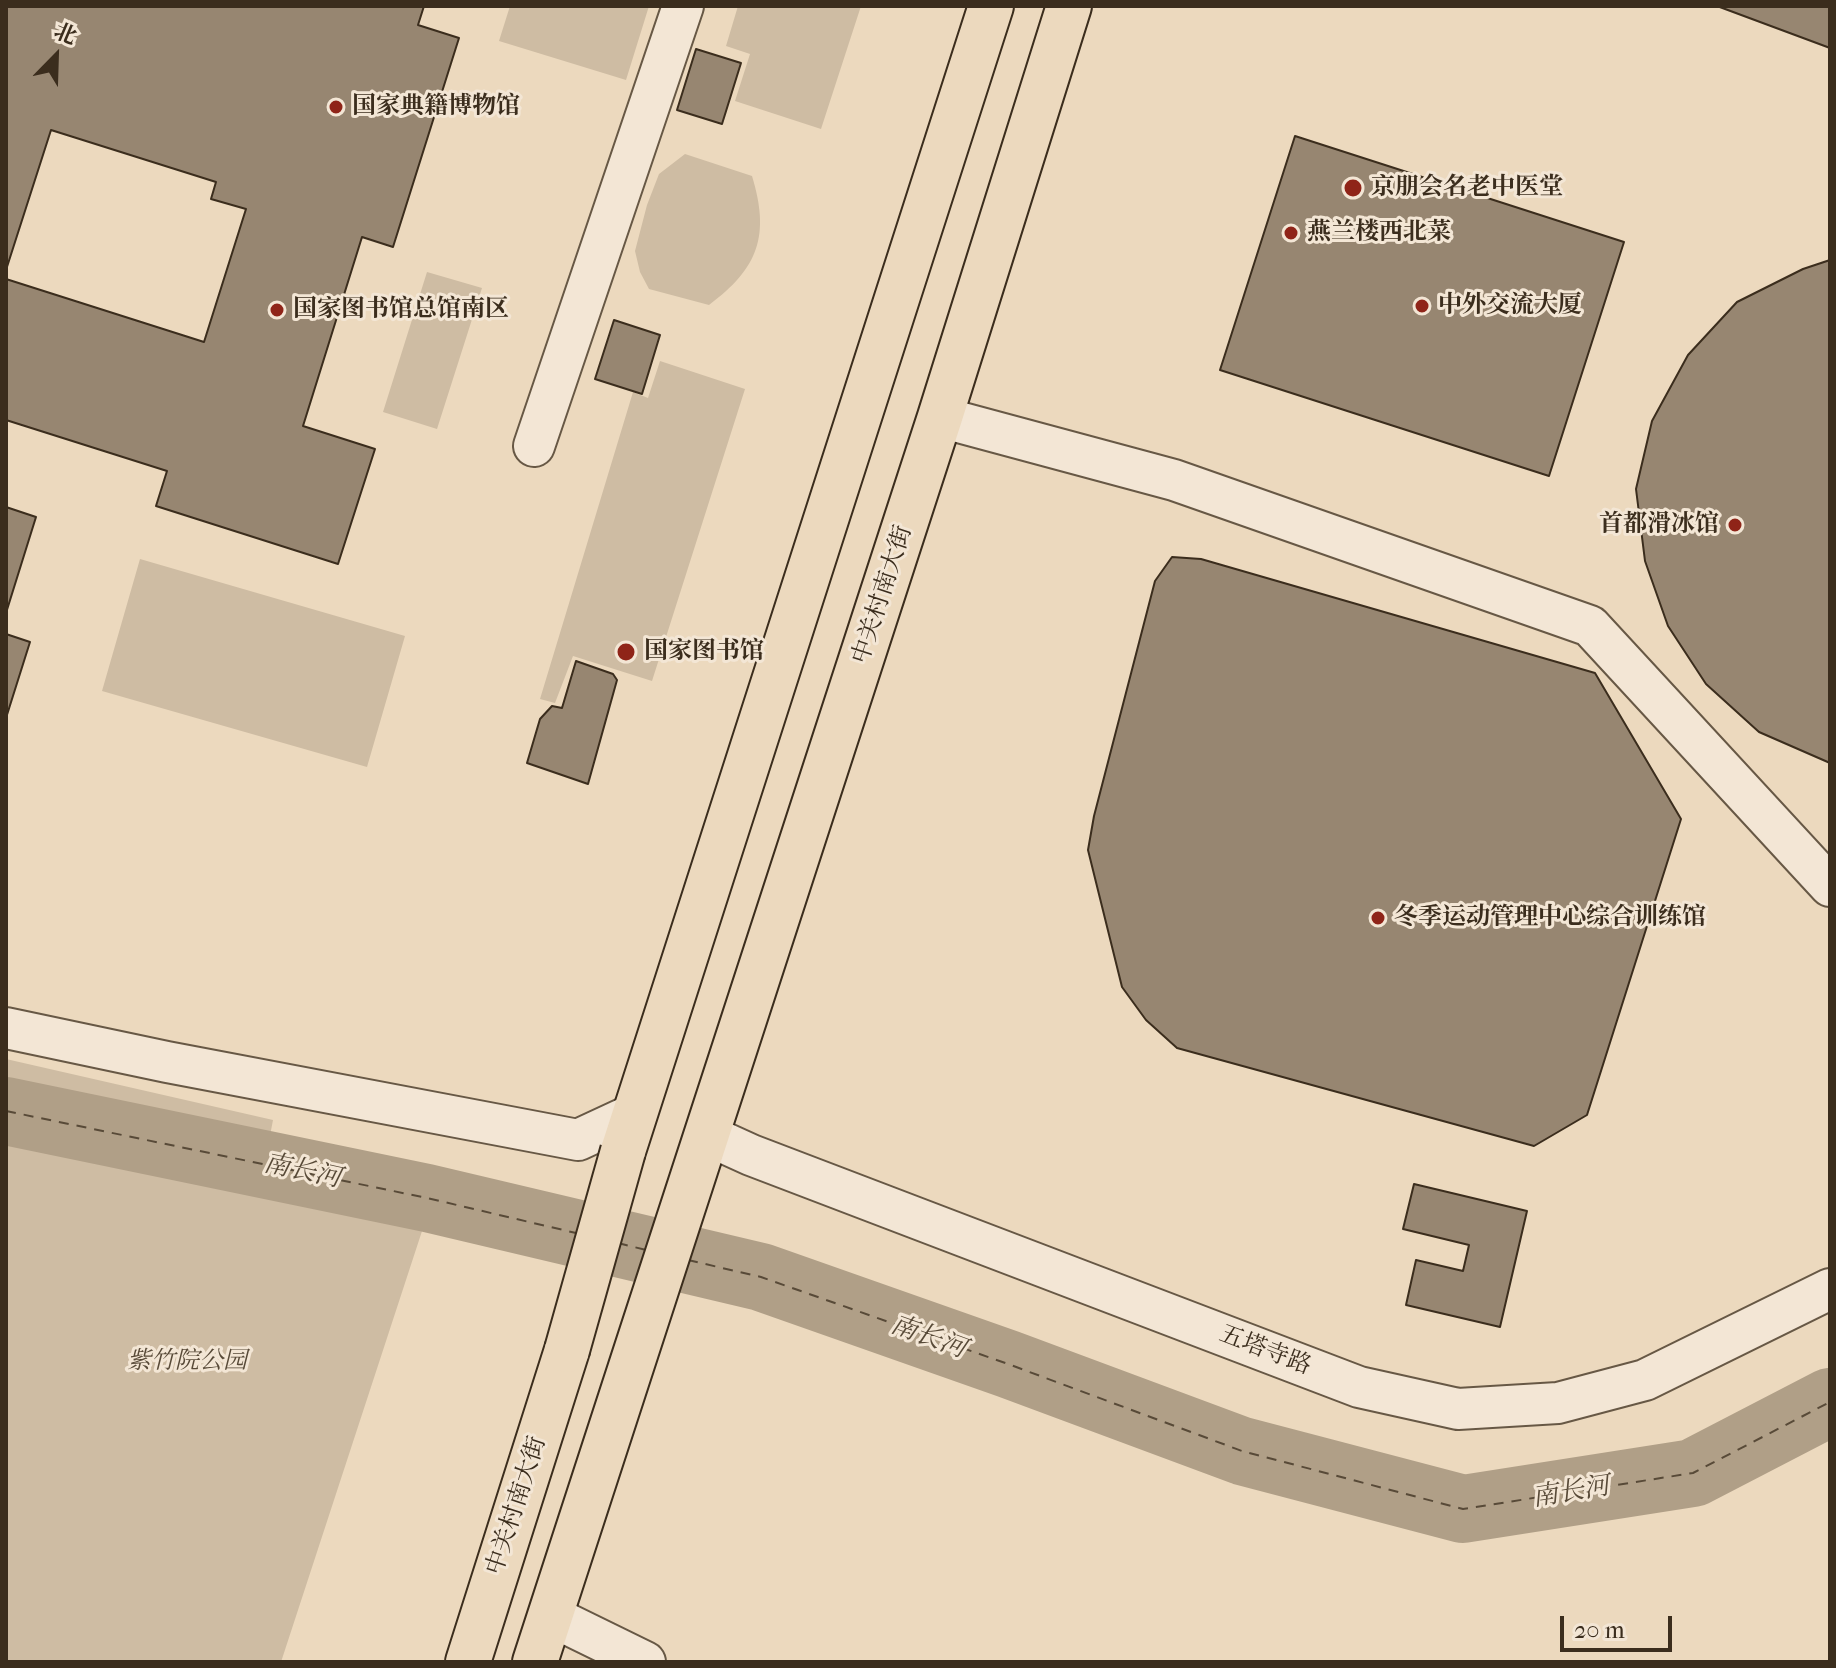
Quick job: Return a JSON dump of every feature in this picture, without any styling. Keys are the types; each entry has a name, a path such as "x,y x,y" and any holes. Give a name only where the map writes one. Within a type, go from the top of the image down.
{"main road":[{"path":"628,1133 991,6"},
{"name":"中关村南大街","path":"549,1615 940,417 1069,6"},
{"name":"中关村南大街","path":"468,1662 567,1350 628,1133"},
{"path":"535,1662 549,1615"}],"street":[{"path":"534,446 683,6"},
{"path":"940,417 1174,480 1590,626 1830,886"},
{"path":"6,1028 167,1062 578,1140 628,1133"},
{"name":"五塔寺路","path":"707,1135 751,1155 1359,1387 1458,1409 1558,1403 1645,1380 1830,1289"},
{"path":"549,1615 645,1662"}],"green space":[{"path":"510,6 649,6 626,80 499,41"},
{"path":"738,6 861,6 821,129 735,101 750,54 726,46"},
{"path":"685,154 752,176 757,197 760,216 756,249 739,278 709,305 649,289 640,272 635,251 659,174"},
{"path":"427,272 482,288 437,429 383,412"},
{"path":"660,361 745,389 652,681 573,656 555,703 540,699 633,392 648,398"},
{"path":"140,559 405,636 367,767 102,691"},
{"name":"紫竹院公园","path":"6,1059 273,1120 259,1193 423,1228 281,1662 6,1662"}],"building":[{"name":"国家图书馆总馆南区","path":"6,6 424,6 418,25 459,38 393,247 362,237 303,426 375,449 338,564 156,506 167,471 6,420 6,279 204,342 246,209 211,199 216,182 51,130 6,270"},
{"path":"1717,6 1830,6 1830,48"},
{"path":"696,49 741,63 722,124 677,110"},
{"name":"中外交流大厦","path":"1295,136 1624,242 1549,476 1220,370"},
{"name":"首都滑冰馆","path":"1830,260 1830,763 1759,732 1706,684 1668,626 1645,561 1636,489 1652,421 1688,355 1737,302 1803,269"},
{"path":"614,320 660,335 642,394 595,379"},
{"path":"6,507 36,517 6,613"},
{"name":"冬季运动管理中心综合训练馆","path":"1172,557 1201,559 1595,673 1681,819 1587,1115 1534,1146 1177,1048 1146,1020 1122,987 1088,850 1155,581"},
{"path":"6,634 30,642 6,718"},
{"path":"576,661 613,674 617,680 588,784 527,763 540,719 552,706 562,708"},
{"path":"1414,1184 1527,1211 1500,1327 1406,1305 1416,1260 1463,1271 1469,1245 1403,1229"}],"waterway":[{"name":"南长河","path":"6,1111 427,1198 761,1277 1242,1451 1463,1509 1693,1473 1830,1402"}],"ferry route":[{"path":"6,1111 427,1198 576,1233"},
{"path":"618,1243 646,1250"},
{"path":"688,1260 761,1277 1242,1451 1463,1509 1693,1473 1830,1402"}],"place":[{"name":"国家典籍博物馆","path":"336,107"},
{"name":"京朋会名老中医堂","path":"1353,188"},
{"name":"燕兰楼西北菜","path":"1291,233"},
{"name":"中外交流大厦","path":"1422,306"},
{"name":"国家图书馆总馆南区","path":"277,310"},
{"name":"首都滑冰馆","path":"1735,525"},
{"name":"国家图书馆","path":"626,652"},
{"name":"冬季运动管理中心综合训练馆","path":"1378,918"}]}
